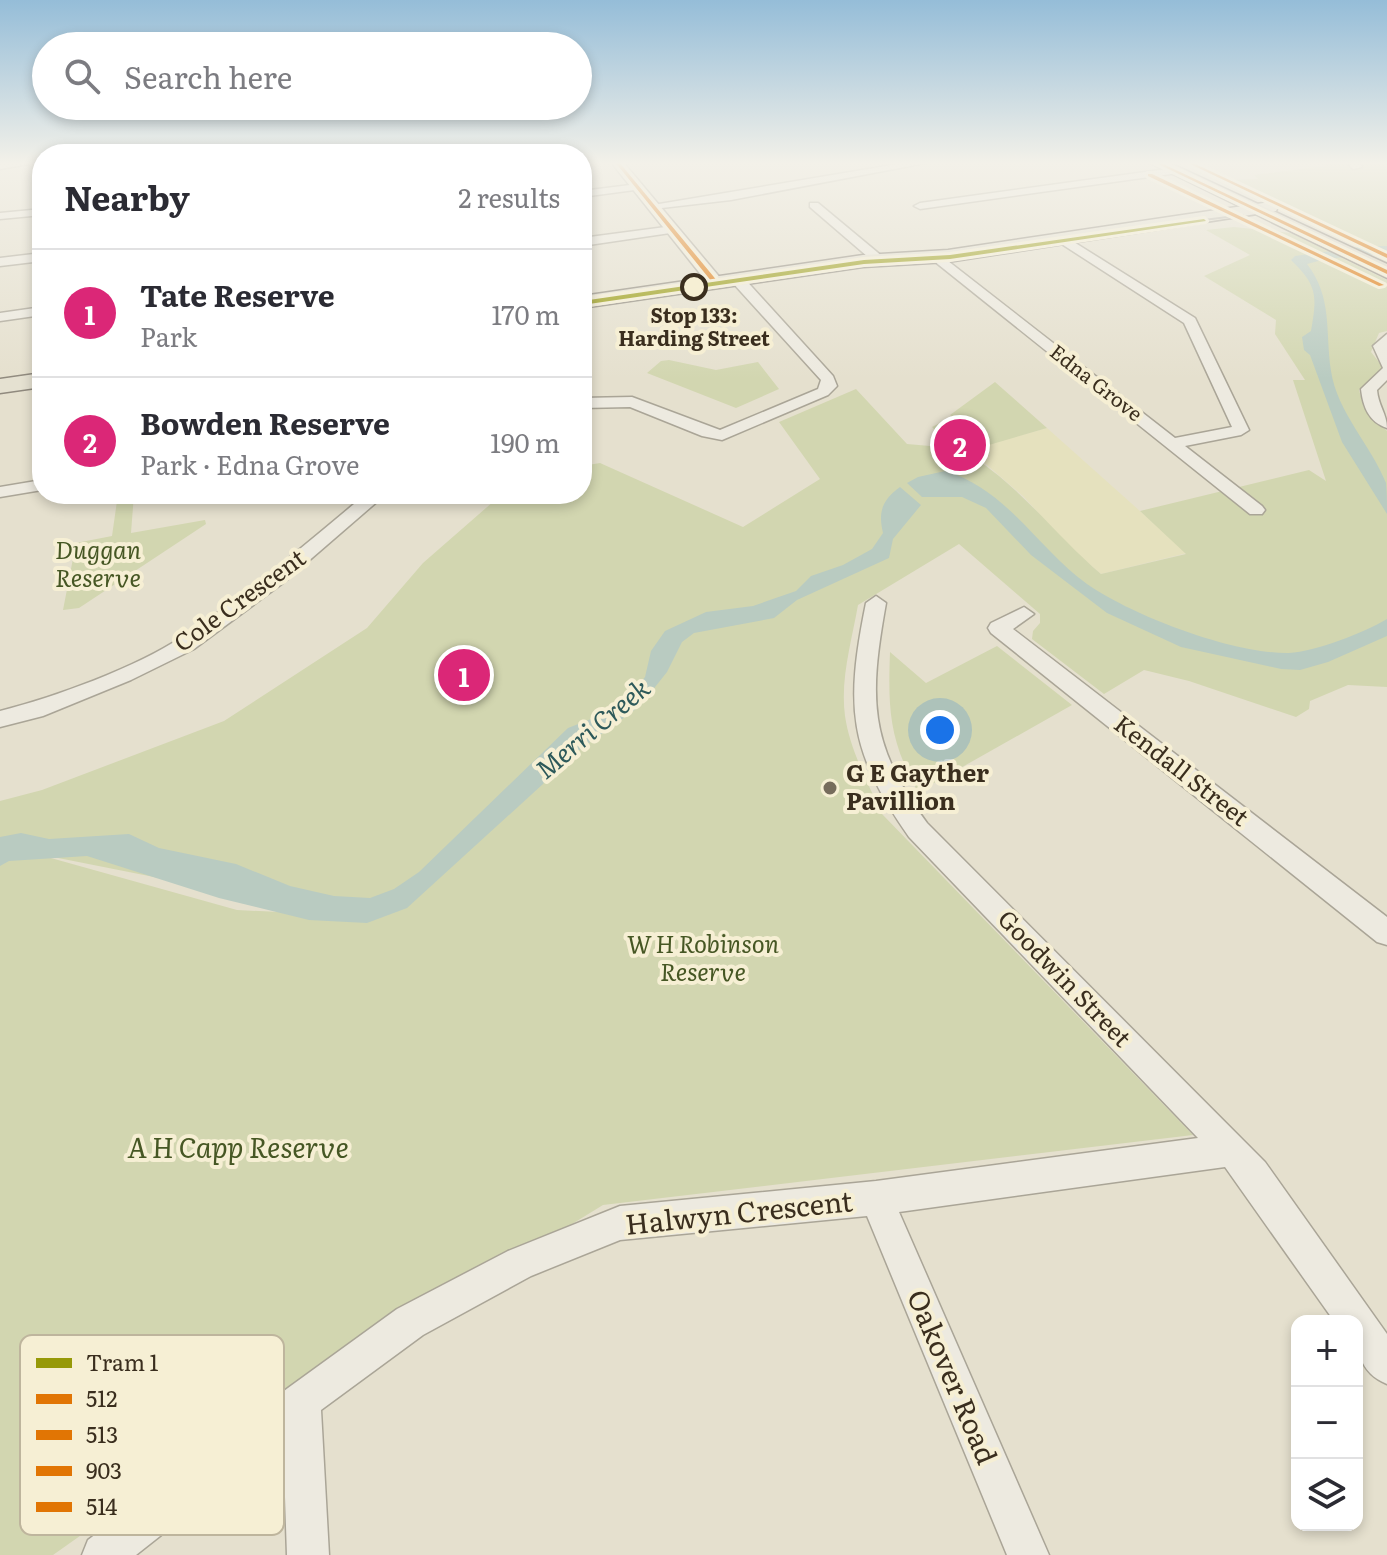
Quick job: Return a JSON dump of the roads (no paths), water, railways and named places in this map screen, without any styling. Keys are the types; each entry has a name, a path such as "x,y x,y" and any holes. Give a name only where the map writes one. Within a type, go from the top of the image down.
{"highway":[{"path":"1317,235 1378,263"}],"main road":[{"path":"592,301 879,260 935,257 1084,235"},
{"path":"1308,235 1324,238"},
{"path":"0,386 32,381"}],"street":[{"path":"592,241 638,235"},
{"path":"677,235 716,283"},
{"path":"849,235 879,260"},
{"path":"1061,238 1193,325 1241,430 1173,443"},
{"name":"Edna Grove","path":"935,257 1256,510"},
{"path":"0,262 32,258"},
{"path":"592,403 632,402 708,433 722,435 823,392 829,386 828,379 737,279"},
{"path":"0,317 32,312"},
{"path":"1387,338 1380,346 1387,365"},
{"path":"1387,372 1369,389 1370,403 1377,416 1387,423"},
{"path":"0,492 32,487"},
{"name":"Cole Crescent","path":"0,719 35,710 123,675 187,644 276,579 365,504"},
{"name":"Goodwin Street","path":"876,603 869,638 865,726 876,765 899,805 918,830 1232,1150 1253,1174 1351,1315"},
{"name":"Kendall Street","path":"1024,614 998,628 1387,933"},
{"name":"Halwyn Crescent","path":"284,1414 410,1322 520,1263 620,1223 876,1198 1232,1150"},
{"name":"Oakover Road","path":"876,1198 1028,1555"},
{"name":"Goodwin Street","path":"1363,1332 1387,1365"},
{"path":"301,1401 308,1555"},
{"name":"Halwyn Crescent","path":"103,1555 129,1535"}],"water":[{"path":"1387,246 1387,253 1307,264 1321,289 1324,302 1334,386 1386,483 1387,514 1342,442 1310,355 1304,350 1302,337 1311,331 1313,292 1306,277 1291,260 1295,256"},
{"path":"945,471 967,480 1004,505 1087,584 1130,608 1184,631 1240,647 1289,653 1340,640 1387,619 1387,636 1328,662 1300,670 1281,669 1181,647 1107,613 1031,555 986,508 962,497 922,497 907,483 918,477"},
{"name":"Merri Creek","path":"900,487 921,505 893,539 889,558 797,600 774,618 694,633 682,642 667,672 640,706 552,770 543,784 407,908 367,923 309,920 219,898 87,856 9,861 0,866 0,837 21,833 49,839 129,834 159,848 236,864 290,886 334,896 370,898 394,889 419,872 568,728 604,714 631,693 645,677 651,651 665,631 706,612 753,606 796,591 811,576 843,565 872,549 883,533 883,507"}],"tram line":[{"name":"1","path":"592,302 864,262 950,257 1104,235"}],"place":[{"name":"Stop 133: Harding Street","path":"694,287"},
{"name":"Bowden Reserve","path":"960,445"},
{"name":"Tate Reserve","path":"464,675"},
{"name":"G E Gayther Pavillion","path":"830,788"}],"park label":[{"name":"Duggan Reserve","path":"98,565"},
{"name":"W H Robinson Reserve","path":"703,959"},
{"name":"A H Capp Reserve","path":"238,1148"}]}
